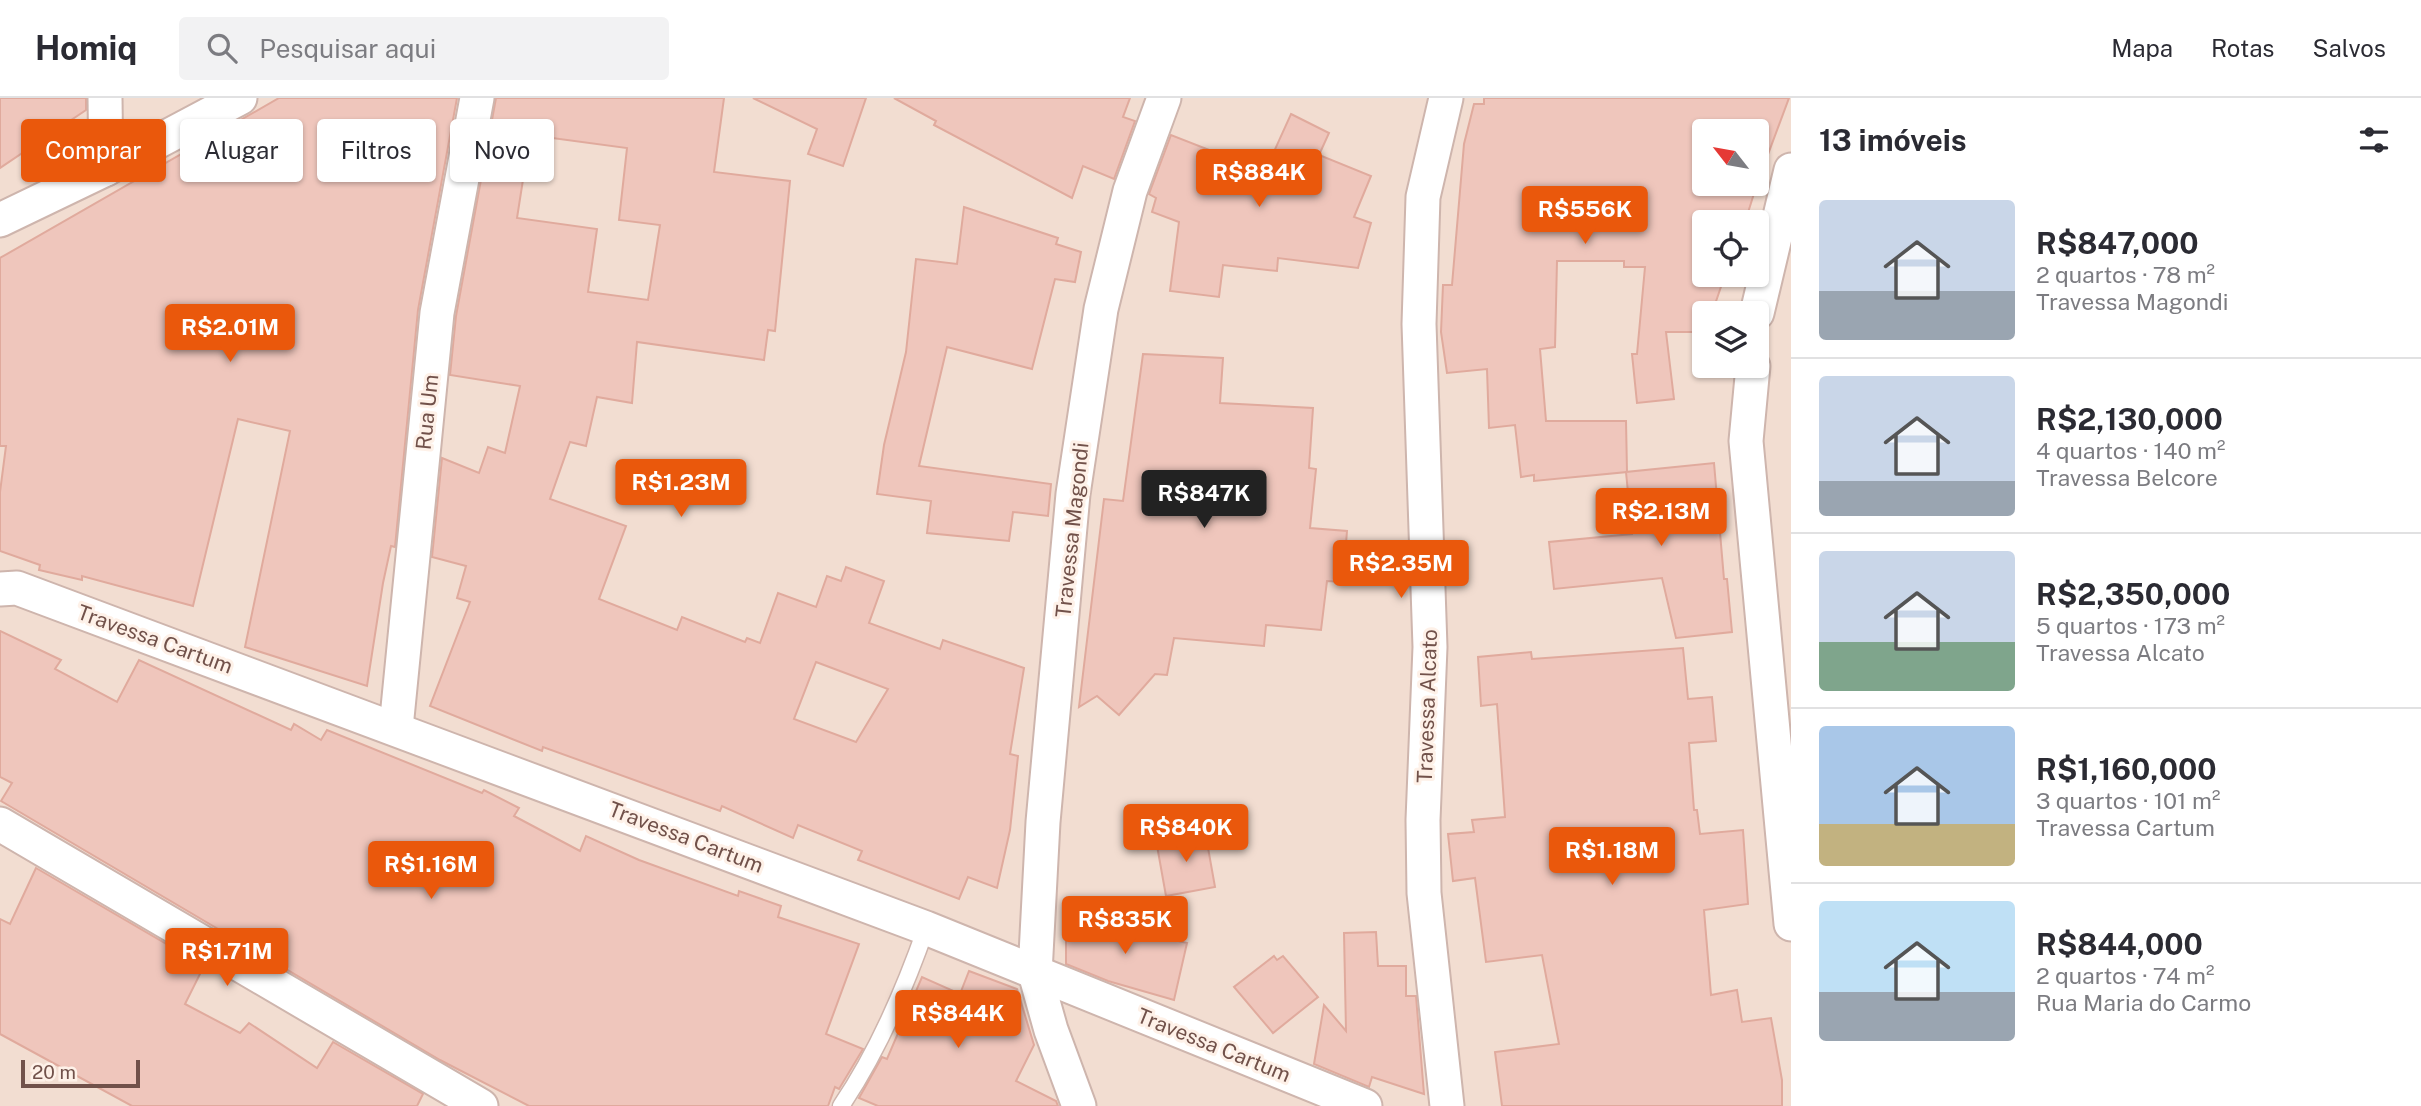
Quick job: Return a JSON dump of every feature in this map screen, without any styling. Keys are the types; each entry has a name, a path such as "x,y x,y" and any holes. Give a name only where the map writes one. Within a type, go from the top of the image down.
{"street":[{"path":"105,98 105,119"},
{"path":"166,137 240,98"},
{"name":"Rua Um","path":"396,728 437,313 477,98"},
{"name":"Travessa Magondi","path":"1079,1106 1051,1030 1035,972 1042,822 1073,494 1101,309 1130,191 1164,98"},
{"name":"Travessa Alcato","path":"1446,98 1423,197 1419,324 1430,647 1423,820 1424,893 1447,1106"},
{"path":"1760,301 1791,170"},
{"path":"0,220 79,182"},
{"path":"1752,378 1746,441 1791,924"},
{"name":"Travessa Cartum","path":"0,589 18,588 926,928 1365,1106"},
{"path":"0,824 481,1106"}],"lane":[{"path":"841,1106 855,1086 914,962 926,928"}],"shaded area":[{"path":"0,98 1791,98 1791,1106 0,1106"}],"building":[{"path":"0,98 86,98 86,110 73,119 21,119 21,154 0,168"},
{"path":"279,98 457,98 453,119 450,119 450,136 418,310 395,547 391,546 383,583 367,686 245,647 290,431 238,419 193,606 82,576 82,580 39,570 40,565 0,551 0,492 6,446 0,446 0,258 133,182 166,182 166,163 180,155 180,182 303,182 303,119 242,119"},
{"path":"496,98 724,98 714,172 790,181 775,331 768,330 764,360 637,342 632,403 597,397 586,446 570,442 550,499 626,526 599,599 677,630 682,617 745,642 747,638 760,643 778,593 816,607 827,576 841,581 846,567 884,581 869,623 940,649 943,640 1024,668 1010,754 1018,756 1010,830 997,888 968,877 959,899 858,860 862,851 798,825 793,838 722,806 720,811 543,747 542,751 430,706 470,602 457,598 466,566 432,557 442,458 479,473 488,447 505,453 520,386 450,375 456,316 481,182 523,182 517,218 597,229 588,292 648,300 660,225 619,220 627,148 554,138 554,119 492,119","holes":["816,662 888,689 856,742 794,719"]},
{"path":"753,98 866,98 843,166 808,154 817,129"},
{"path":"894,98 1130,98 1123,117 1135,121 1114,179 1083,166 1072,198 934,125 936,121"},
{"path":"1484,98 1789,98 1769,152 1769,119 1692,119 1692,196 1753,196 1749,210 1692,210 1692,287 1721,287 1716,301 1692,301 1692,332 1666,332 1674,399 1637,403 1632,354 1637,354 1645,267 1624,267 1624,261 1557,261 1555,347 1540,349 1546,421 1626,421 1627,472 1534,481 1534,475 1521,477 1515,425 1489,428 1487,369 1447,373 1441,332 1443,285 1452,285 1464,144 1474,104 1484,104"},
{"path":"1291,114 1329,133 1319,155 1371,176 1354,217 1371,223 1358,268 1278,258 1277,271 1223,265 1219,297 1170,291 1179,222 1152,212 1156,198 1149,194 1171,135 1250,166 1253,161 1267,167"},
{"path":"964,207 1058,238 1056,244 1081,252 1075,282 1055,279 1032,369 947,347 919,466 1051,484 1048,516 1013,512 1009,541 927,533 931,501 877,494 884,445 906,352 916,259 957,264"},
{"path":"1143,354 1223,358 1220,403 1313,408 1309,468 1316,469 1310,528 1347,531 1343,582 1327,581 1321,630 1266,625 1264,646 1174,638 1167,675 1155,674 1119,715 1097,696 1079,707 1104,499 1123,501"},
{"path":"1714,463 1724,579 1727,579 1732,632 1676,638 1662,578 1554,589 1549,542 1632,534 1626,472"},
{"path":"0,631 61,660 55,669 117,702 139,660 291,730 294,724 321,740 327,730 482,793 484,790 519,808 514,816 580,851 586,836 639,860 738,896 739,891 781,906 778,917 859,944 826,1034 863,1049 839,1089 835,1087 828,1106 529,1106 440,1060 1,801 12,783 0,777"},
{"path":"1683,648 1688,699 1712,697 1716,741 1689,743 1694,810 1697,810 1700,834 1743,830 1748,904 1704,910 1711,995 1737,990 1742,1022 1771,1018 1782,1080 1782,1106 1502,1106 1495,1052 1559,1044 1542,955 1486,962 1475,878 1453,881 1448,834 1474,832 1472,820 1505,817 1497,704 1481,706 1478,657 1531,652 1532,659"},
{"path":"1205,831 1215,887 1166,896 1156,840"},
{"path":"36,868 204,966 185,1004 240,1033 249,1023 317,1068 333,1042 423,1094 417,1106 132,1106 0,1034 0,919 10,924"},
{"path":"1066,915 1187,943 1174,1000 1108,981 1066,964"},
{"path":"1376,932 1378,966 1406,966 1406,996 1416,996 1424,1094 1372,1077 1369,1087 1314,1064 1324,1005 1346,1031 1344,933"},
{"path":"1274,956 1277,960 1283,956 1318,997 1273,1033 1234,987"},
{"path":"969,971 1017,989 1034,1045 1016,1081 1056,1101 1058,1106 878,1106 859,1098 882,1057 887,1059 922,977 960,994"}]}
